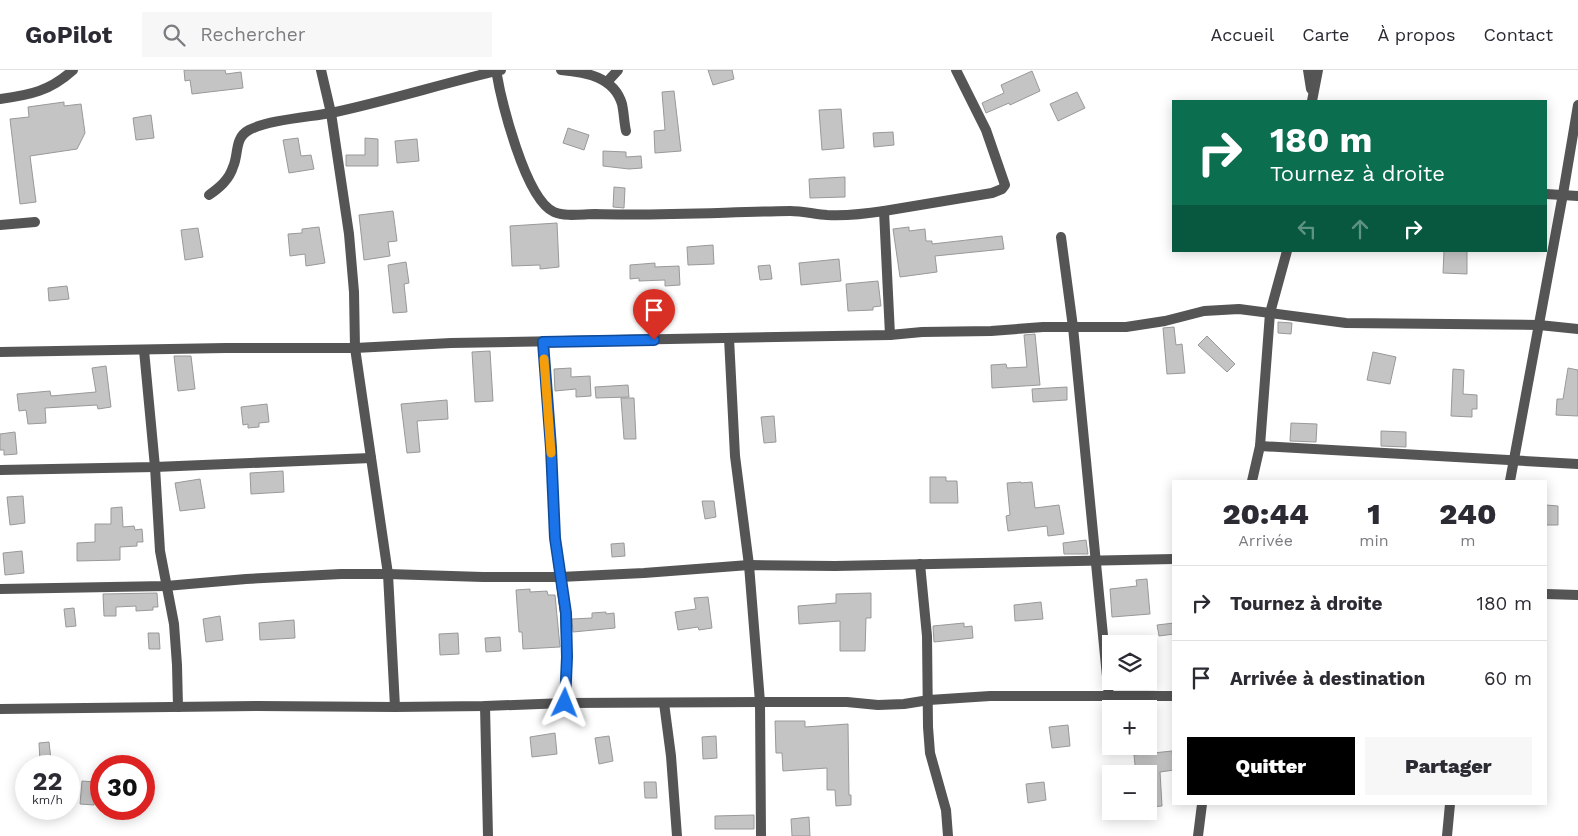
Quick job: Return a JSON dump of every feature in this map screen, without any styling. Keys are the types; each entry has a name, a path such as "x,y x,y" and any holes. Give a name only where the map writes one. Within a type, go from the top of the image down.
{"street":[{"path":"0,99 30,95 48,88 73,70"},
{"path":"321,70 331,113 349,234 354,292 355,348 388,574 395,707"},
{"path":"208,195 218,188 230,174 234,165 238,143 242,135 250,130 274,123 331,113 395,98 498,70 503,107 520,159 533,187 544,204 554,212 613,215 794,211 827,215 857,215 992,193 1002,189 1005,185 1004,178 986,130 956,70"},
{"path":"561,70 590,74 607,82 616,91 622,103 626,131"},
{"path":"607,82 618,70"},
{"path":"1308,70 1312,98"},
{"path":"1312,98 1318,70"},
{"path":"1510,480 1578,105"},
{"path":"1547,194 1578,196"},
{"path":"884,211 890,334"},
{"path":"0,225 35,222"},
{"path":"1061,237 1073,326 1094,562 1109,697"},
{"path":"1252,480 1260,446 1270,313 1287,252"},
{"path":"0,352 355,348 451,343 890,334 1073,326 1126,327 1165,321 1204,311 1239,309 1346,323 1539,325 1578,329"},
{"path":"728,338 734,456 749,565 760,702 761,836"},
{"path":"543,342 551,448 555,538 566,613 565,703"},
{"path":"144,350 155,467 160,551 174,624 178,707"},
{"path":"1260,446 1578,464"},
{"path":"0,470 155,467 371,458"},
{"path":"0,589 166,586 246,579 388,574 432,577 560,577 749,565 1094,562 1172,559"},
{"path":"920,564 928,636 928,727 930,753 946,810 948,836"},
{"path":"1547,594 1578,595"},
{"path":"0,709 395,707 565,703 760,702 847,702 878,705 990,696 1172,696"},
{"path":"664,703 671,756 677,836"},
{"path":"485,706 488,836"},
{"path":"1198,836 1202,805"},
{"path":"1446,836 1450,805"}],"building":[{"path":"184,70 225,70 226,74 241,72 243,88 192,94 190,80 185,81"},
{"path":"708,70 732,70 734,79 713,85"},
{"path":"1032,71 1040,91 1010,105 1009,103 986,113 982,103 1004,93 1001,85"},
{"path":"674,91 681,151 655,153 654,131 665,130 662,92"},
{"path":"1077,92 1085,108 1058,121 1050,104"},
{"path":"64,102 64,106 81,104 85,133 77,149 30,156 36,202 20,204 10,119 29,117 28,107"},
{"path":"841,109 844,148 822,150 819,110"},
{"path":"151,115 154,138 136,140 133,118"},
{"path":"568,128 589,135 584,150 563,143"},
{"path":"893,132 894,145 874,147 873,133"},
{"path":"298,138 301,156 311,155 314,169 289,173 283,140"},
{"path":"365,138 378,139 378,166 346,166 346,155 365,155"},
{"path":"417,139 419,161 397,163 395,141"},
{"path":"603,151 626,152 626,157 641,156 642,168 629,169 603,166"},
{"path":"845,177 845,197 810,198 809,179"},
{"path":"614,187 625,188 624,208 613,207"},
{"path":"393,211 397,241 388,242 390,256 364,260 359,215"},
{"path":"557,223 559,267 540,269 540,265 512,266 510,226"},
{"path":"319,227 325,263 306,266 305,254 290,256 288,234 302,233 302,229"},
{"path":"909,227 909,231 925,229 926,241 932,241 932,244 1002,236 1004,249 935,256 937,272 900,277 893,229"},
{"path":"198,228 203,257 185,260 181,230"},
{"path":"713,245 714,264 688,265 687,247"},
{"path":"1444,252 1467,252 1467,274 1443,273"},
{"path":"839,259 841,281 801,285 799,263"},
{"path":"406,262 409,283 404,284 407,312 393,313 388,265"},
{"path":"655,263 655,267 679,266 680,285 665,286 665,280 639,281 639,278 630,279 630,265"},
{"path":"770,265 772,279 760,280 758,266"},
{"path":"878,281 881,306 873,307 873,310 848,311 846,284"},
{"path":"67,286 69,299 49,301 48,288"},
{"path":"1278,322 1292,323 1291,334 1278,333"},
{"path":"1174,327 1176,345 1182,344 1185,373 1167,374 1163,328"},
{"path":"1035,334 1040,385 992,388 991,365 1006,364 1007,368 1027,367 1024,335"},
{"path":"1207,336 1235,364 1227,372 1198,345"},
{"path":"490,351 493,401 475,402 472,352"},
{"path":"1373,352 1396,357 1390,384 1367,380"},
{"path":"174,356 191,356 195,389 178,391"},
{"path":"106,366 111,407 98,409 97,405 45,408 46,423 28,424 26,410 19,411 17,394 50,391 51,396 96,392 92,368"},
{"path":"571,368 571,377 590,376 591,396 576,397 576,389 555,391 554,369"},
{"path":"1568,368 1578,370 1578,416 1556,415 1557,399 1563,399"},
{"path":"1453,369 1464,370 1463,394 1477,395 1477,409 1472,409 1472,417 1451,416"},
{"path":"628,385 629,397 596,398 595,387"},
{"path":"1067,387 1067,400 1033,402 1032,389"},
{"path":"621,398 634,398 636,439 624,439"},
{"path":"447,400 448,419 417,421 420,452 407,453 401,404"},
{"path":"267,404 269,422 259,423 259,427 248,428 248,424 243,425 241,407"},
{"path":"774,416 776,442 764,443 761,417"},
{"path":"1291,423 1317,424 1316,442 1290,441"},
{"path":"1381,431 1406,432 1406,447 1381,446"},
{"path":"15,432 17,454 4,455 4,450 0,450 0,434"},
{"path":"283,471 284,492 251,494 250,473"},
{"path":"930,477 946,477 946,481 957,481 958,503 930,503"},
{"path":"200,479 205,508 180,511 175,483"},
{"path":"1032,482 1035,508 1059,505 1064,534 1048,536 1047,526 1008,531 1006,516 1010,515 1007,483"},
{"path":"23,496 25,523 10,525 7,497"},
{"path":"702,501 714,501 716,517 705,519"},
{"path":"1547,505 1558,506 1558,525 1547,525"},
{"path":"122,507 123,527 134,526 135,530 142,529 143,542 137,542 137,546 120,547 120,560 77,561 77,543 95,542 95,524 111,524 111,508"},
{"path":"1086,540 1088,554 1064,554 1063,543"},
{"path":"624,543 625,556 612,557 611,544"},
{"path":"22,551 24,573 5,575 3,553"},
{"path":"1147,579 1150,614 1112,617 1110,589 1137,586 1136,580"},
{"path":"530,589 530,592 547,591 548,595 555,595 560,647 523,649 522,632 519,632 516,590"},
{"path":"157,593 158,607 153,607 153,610 136,611 136,606 116,607 116,616 104,616 103,594"},
{"path":"871,593 871,618 866,618 865,651 840,651 840,621 799,624 798,606 836,603 836,594"},
{"path":"708,597 712,628 699,630 698,627 678,630 675,612 696,609 694,598"},
{"path":"1041,602 1043,619 1015,621 1014,605"},
{"path":"74,608 76,626 66,627 64,609"},
{"path":"606,612 606,614 614,613 615,628 573,632 572,619 592,618 592,613"},
{"path":"220,616 223,640 206,642 203,619"},
{"path":"294,620 295,638 260,640 259,623"},
{"path":"964,623 964,627 972,626 973,638 934,642 933,626"},
{"path":"1172,623 1172,634 1159,636 1157,625"},
{"path":"148,633 159,633 160,649 149,649"},
{"path":"458,633 459,654 440,655 439,634"},
{"path":"500,637 501,651 486,652 485,638"},
{"path":"775,721 805,721 805,727 848,724 849,795 851,795 851,805 836,806 835,790 827,790 827,768 783,771 782,753 776,753"},
{"path":"1068,725 1070,746 1052,748 1049,727"},
{"path":"555,733 557,754 532,757 530,737"},
{"path":"609,736 613,761 599,764 595,738"},
{"path":"716,736 717,758 703,759 702,737"},
{"path":"49,742 50,755 40,755 39,743"},
{"path":"1172,751 1172,770 1160,772 1162,806 1157,806 1157,765 1135,765 1134,755 1157,755 1157,753"},
{"path":"82,781 90,782 90,805 80,804"},
{"path":"644,782 656,782 657,798 645,798"},
{"path":"1044,782 1046,800 1028,803 1026,784"},
{"path":"754,815 754,829 715,829 715,816"},
{"path":"809,817 810,836 792,836 791,819"}],"slow traffic":[{"path":"544,359 551,453"}],"route":[{"path":"565,703 566,613 555,538 551,448 543,342 654,340"}]}
